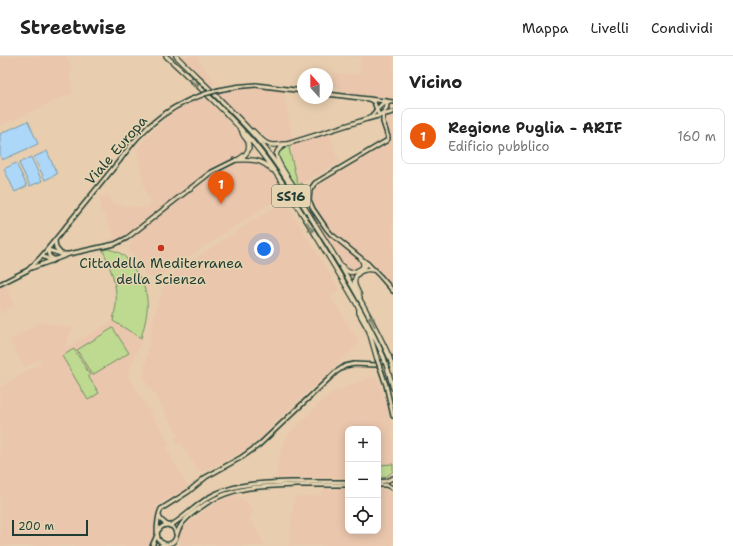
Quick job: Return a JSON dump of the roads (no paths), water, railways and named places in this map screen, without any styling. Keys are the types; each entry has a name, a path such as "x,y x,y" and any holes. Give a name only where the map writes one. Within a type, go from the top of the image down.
{"highway":[{"name":"SS16","path":"166,56 241,129 261,152 281,180 371,329 384,358 393,388"},
{"name":"SS16","path":"176,56 244,124 274,160 330,249 371,319 389,356 393,368"},
{"path":"244,124 265,143 270,145 287,144"},
{"path":"236,160 246,155 249,149 248,143 241,129"},
{"path":"287,144 277,151 276,156 278,162 295,188 300,200"},
{"path":"236,160 250,159 263,162 271,169 277,178 281,180"},
{"path":"330,249 337,256 347,271 358,272 364,268 374,270"},
{"path":"361,259 364,268"},
{"path":"360,300 360,294 355,286 355,279 357,274 364,268 367,268 368,264"},
{"path":"358,307 359,313 369,331 377,359"}],"street":[{"name":"Viale Europa","path":"0,284 28,270 48,250 137,138 157,119 188,99 219,89 256,85 297,90"},
{"path":"333,95 393,102"},
{"path":"369,99 374,102 383,122 388,139 315,183 309,193 311,205 331,234 368,264 393,291"},
{"path":"367,119 374,113 381,103 386,101"},
{"path":"380,115 386,109 386,101"},
{"path":"287,144 393,112"},
{"path":"28,270 69,254 120,242 210,174 236,160"},
{"path":"55,241 56,248 61,254"},
{"path":"56,259 49,256 48,250 61,254 69,254"},
{"path":"42,256 52,261"},
{"path":"165,544 160,541 158,534 158,520 161,508 188,492 206,477 242,457 259,445 336,372 345,366 359,364 375,365 393,358"},
{"path":"377,359 386,385 393,416"},
{"path":"381,481 392,478"},
{"path":"392,478 390,484 392,488"},
{"path":"160,546 173,542 182,523 208,502 226,493 264,484"},
{"path":"152,546 161,527 176,522 200,503 214,495 240,485 345,484"},
{"path":"381,485 392,488"},
{"path":"159,513 161,520 175,529 176,534"}],"water":[{"path":"28,121 38,144 2,160 0,155 0,134"},
{"path":"47,151 57,174 45,180 34,157"},
{"path":"31,157 42,181 30,186 19,163"},
{"path":"16,163 27,186 15,192 4,169"}],"place":[{"name":"Regione Puglia - ARIF","path":"221,204"},
{"name":"Cittadella Mediterranea della Scienza","path":"161,248"}]}
